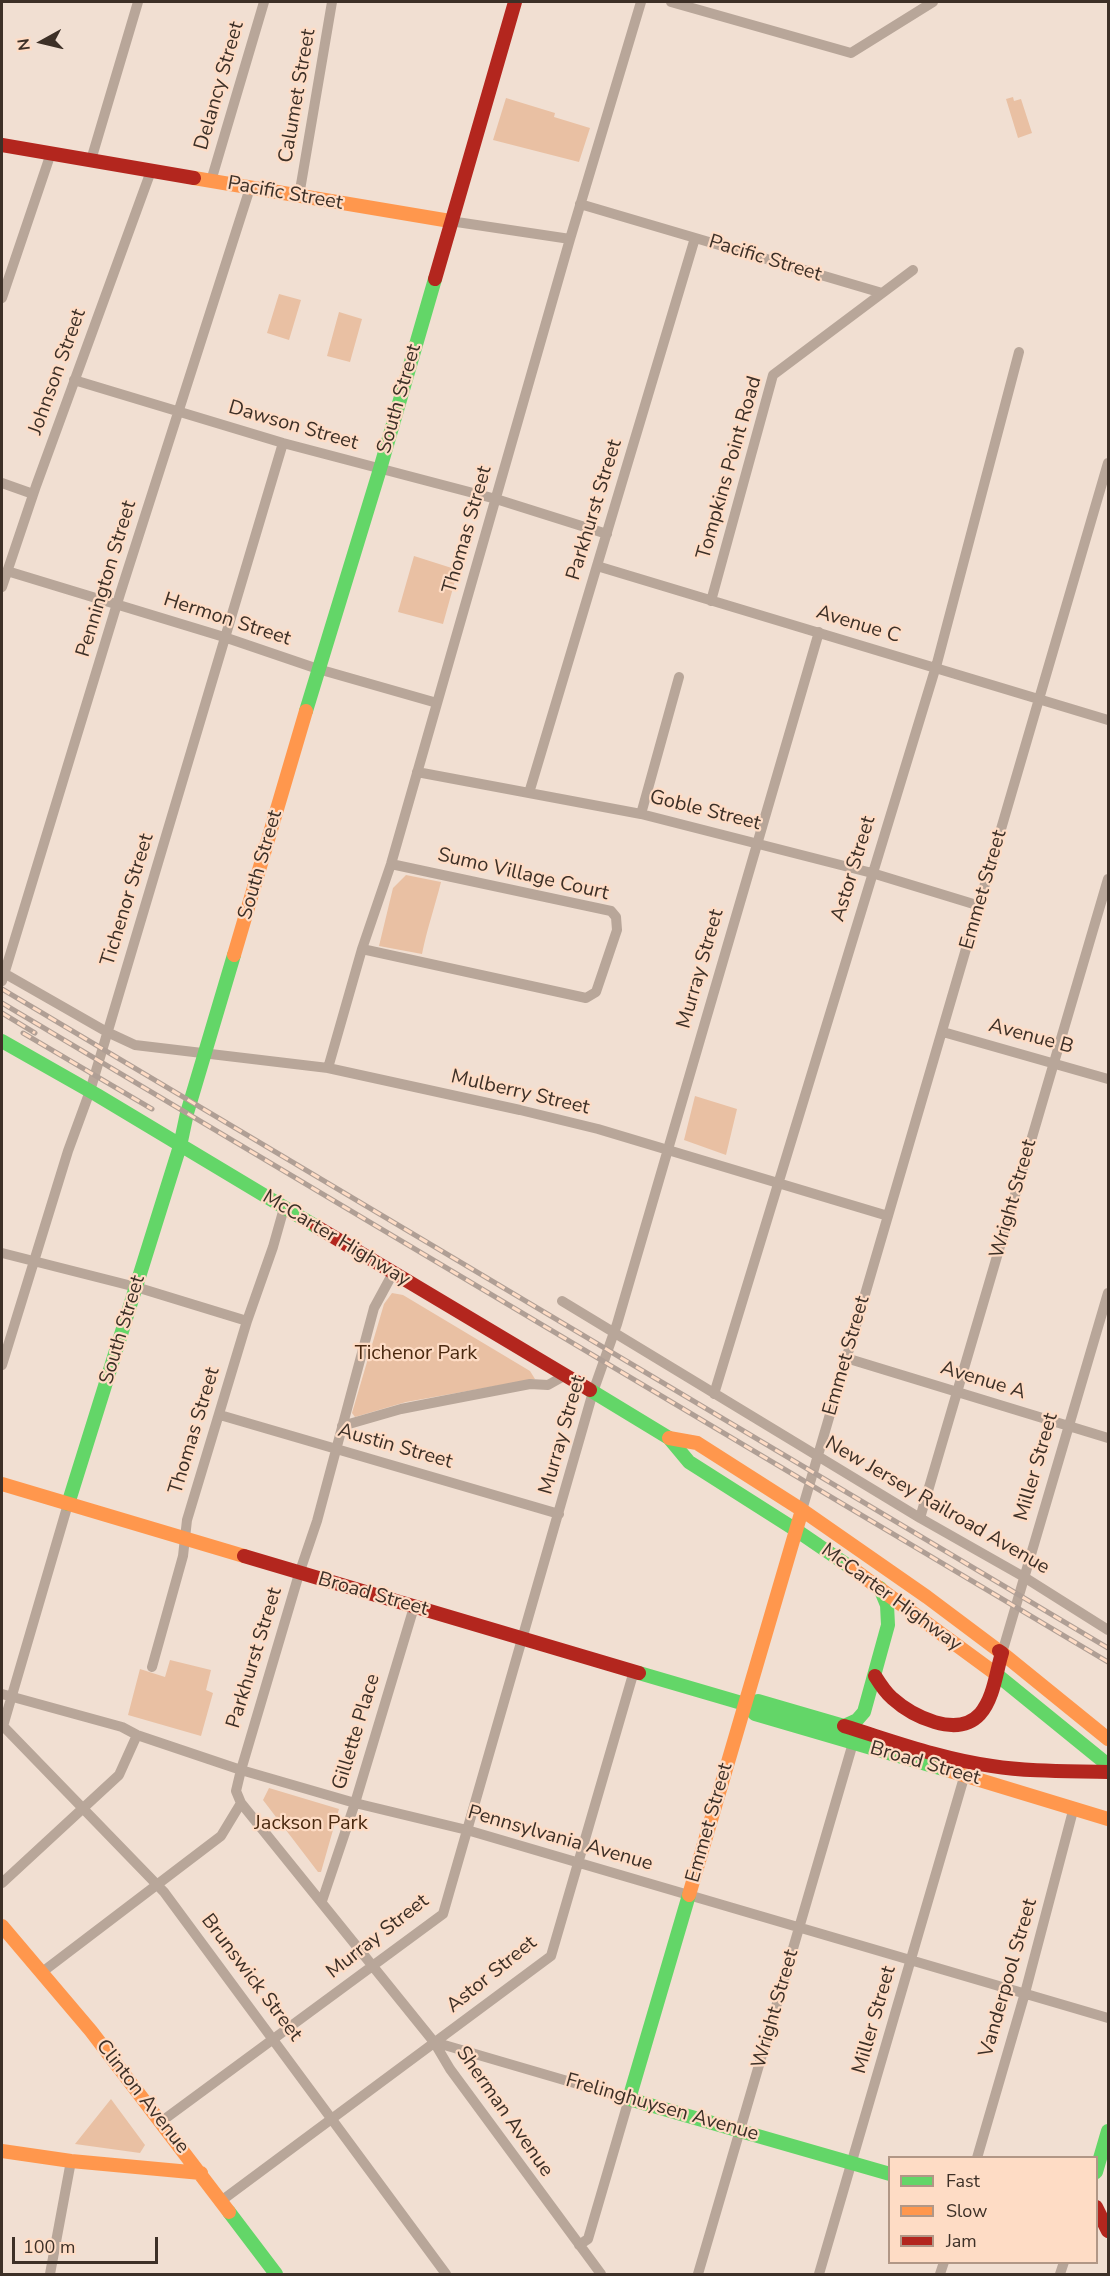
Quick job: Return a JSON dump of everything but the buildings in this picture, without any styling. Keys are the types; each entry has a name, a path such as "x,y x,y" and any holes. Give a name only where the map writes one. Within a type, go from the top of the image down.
{"main road":[{"name":"South Street","path":"69,1504 180,1146 515,2"},
{"name":"Pacific Street","path":"2,145 450,221"},
{"name":"McCarter Highway","path":"2,1041 90,1091 669,1438 689,1462 796,1530 880,1588 996,1674 1108,1765"},
{"name":"McCarter Highway","path":"669,1438 697,1443 802,1510 909,1584 1002,1653 1108,1739"},
{"name":"Broad Street","path":"2,1484 299,1574 745,1704 755,1714 965,1774 1108,1819"},
{"name":"Emmet Street","path":"629,2099 802,1510"},
{"path":"844,1726 857,1720 864,1712 875,1676 888,1625 887,1605 880,1588"},
{"path":"875,1676 887,1694 903,1706 947,1725 957,1726 967,1724 980,1715 988,1700 1002,1653"},
{"name":"Broad Street","path":"745,1704 758,1701 958,1759 988,1765 1046,1771 1108,1772"},
{"name":"Clinton Avenue","path":"2,1926 91,2031 162,2121 276,2274"},
{"name":"Frelinghuysen Avenue","path":"629,2099 888,2173"},
{"path":"1098,2165 1108,2131"},
{"path":"2,2151 71,2161 201,2173"},
{"path":"1098,2211 1108,2231"}],"street":[{"path":"91,160 138,2"},
{"name":"Delancy Street","path":"211,181 264,2"},
{"name":"Calumet Street","path":"299,196 332,2"},
{"name":"Thomas Street","path":"328,1068 362,949 391,864 580,204 641,2"},
{"path":"671,2 851,54 933,2"},
{"path":"2,298 51,153"},
{"name":"Johnson Street","path":"2,587 33,494 151,171"},
{"name":"Pennington Street","path":"2,976 117,604 250,188"},
{"name":"Pacific Street","path":"580,204 882,293"},
{"name":"Pacific Street","path":"450,221 570,239"},
{"name":"Parkhurst Street","path":"529,793 695,238"},
{"name":"Tompkins Point Road","path":"711,600 773,375 913,270"},
{"name":"Astor Street","path":"714,1394 935,667 1019,352"},
{"name":"Dawson Street","path":"74,380 283,443 496,499 607,534"},
{"name":"Tichenor Street","path":"2,1365 68,1151 90,1091 283,443"},
{"name":"Emmet Street","path":"802,1510 1108,463"},
{"path":"2,483 33,494"},
{"name":"Avenue C","path":"597,566 1108,720"},
{"name":"Hermon Street","path":"7,571 224,637 318,669 437,703"},
{"name":"Murray Street","path":"162,2121 442,1914 593,1392 615,1332 819,632"},
{"path":"640,814 679,677"},
{"name":"Goble Street","path":"417,772 640,814 872,873 980,906"},
{"name":"Sumo Village Court","path":"362,949 586,998 596,992 617,930 616,917 611,911 391,864"},
{"name":"Wright Street","path":"920,1518 1108,879"},
{"path":"2,976 107,1032"},
{"name":"Mulberry Street","path":"107,1032 135,1045 328,1068 548,1117 668,1150 888,1216"},
{"name":"Avenue B","path":"943,1032 1108,1078"},
{"name":"Thomas Street","path":"152,1667 183,1556 187,1520 284,1208"},
{"path":"2,1253 136,1287 247,1321"},
{"name":"Parkhurst Street","path":"241,1803 236,1791 241,1770 317,1521 374,1308 393,1273"},
{"name":"Miller Street","path":"1002,1653 1108,1293"},
{"name":"New Jersey Railroad Avenue","path":"562,1301 920,1518 1024,1577 1108,1630"},
{"name":"Avenue A","path":"846,1358 1108,1438"},
{"path":"342,1425 401,1409 447,1400 530,1384 548,1385 564,1376"},
{"name":"Austin Street","path":"220,1415 559,1514"},
{"name":"South Street","path":"2,1726 7,1695 69,1504"},
{"name":"Gillette Place","path":"322,1901 355,1803 414,1607"},
{"name":"Astor Street","path":"221,2201 551,1956 634,1671"},
{"name":"Pennsylvania Avenue","path":"7,1695 122,1727 137,1735 241,1770 355,1803 467,1830 1108,2018"},
{"name":"Brunswick Street","path":"2,1726 156,1884 446,2274"},
{"path":"2,1883 119,1775 137,1735"},
{"name":"Wright Street","path":"698,2274 854,1743"},
{"name":"Miller Street","path":"819,2274 965,1774"},
{"path":"41,1973 221,1836 241,1803"},
{"name":"Sherman Avenue","path":"241,1803 435,2042 450,2069 601,2274"},
{"name":"Vanderpool Street","path":"976,2156 1025,1993 1074,1807"},
{"name":"Frelinghuysen Avenue","path":"435,2042 629,2099"},
{"name":"Emmet Street","path":"579,2245 588,2239 629,2099"},
{"path":"50,2274 71,2161"}],"green space":[{"path":"1013,97 1014,101 1021,99 1032,133 1018,138 1006,99"},
{"path":"506,98 555,113 554,117 590,128 579,162 493,140"},
{"path":"279,294 301,300 289,340 267,333"},
{"path":"339,312 362,319 350,362 327,356"},
{"path":"414,556 458,570 443,624 398,612"},
{"path":"406,875 441,882 422,954 379,946 393,888"},
{"path":"695,1096 737,1109 726,1155 684,1140"},
{"name":"Tichenor Park","path":"392,1293 403,1295 530,1371 535,1379 406,1402 355,1417 352,1413 384,1304"},
{"path":"170,1660 211,1670 206,1690 213,1693 201,1736 128,1715 140,1669 165,1677"},
{"name":"Jackson Park","path":"269,1788 339,1809 321,1872 318,1872 263,1800"},
{"path":"111,2099 145,2145 140,2153 75,2144"}],"railway":[{"path":"2,989 1108,1648"},
{"path":"2,1003 1108,1662"},
{"path":"2,1013 35,1033"},
{"path":"23,1033 152,1109"}],"traffic: fast":[{"path":"306,711 435,279"},
{"path":"68,1504 180,1146 187,1113 234,955"},
{"path":"2,1041 97,1095 317,1227"},
{"path":"590,1390 669,1438 689,1462 853,1569"},
{"path":"745,1704 758,1701 844,1726 857,1720 864,1712 888,1625 887,1605 880,1588"},
{"path":"639,1673 745,1704 755,1714 950,1771"},
{"path":"996,1674 1108,1765"},
{"path":"689,1895 629,2099 888,2173"},
{"path":"1098,2165 1108,2131"},
{"path":"229,2212 276,2274"}],"traffic: slow":[{"path":"194,178 450,221"},
{"path":"234,955 306,711"},
{"path":"669,1438 697,1443 802,1510 927,1597 999,1651"},
{"path":"2,1484 244,1556"},
{"path":"689,1895 802,1510"},
{"path":"853,1569 996,1674"},
{"path":"1002,1653 1108,1739"},
{"path":"950,1771 1108,1819"},
{"path":"2,1926 91,2031 229,2212"},
{"path":"2,2151 71,2161 201,2173"}],"traffic: jam":[{"path":"435,279 515,2"},
{"path":"2,145 194,178"},
{"path":"317,1227 590,1390"},
{"path":"244,1556 639,1673"},
{"path":"875,1676 889,1696 911,1712 935,1722 959,1725 970,1721 985,1708 992,1693 1002,1653 999,1651"},
{"path":"844,1726 917,1749 973,1763 1050,1771 1108,1772"},
{"path":"1098,2211 1108,2231"}]}
